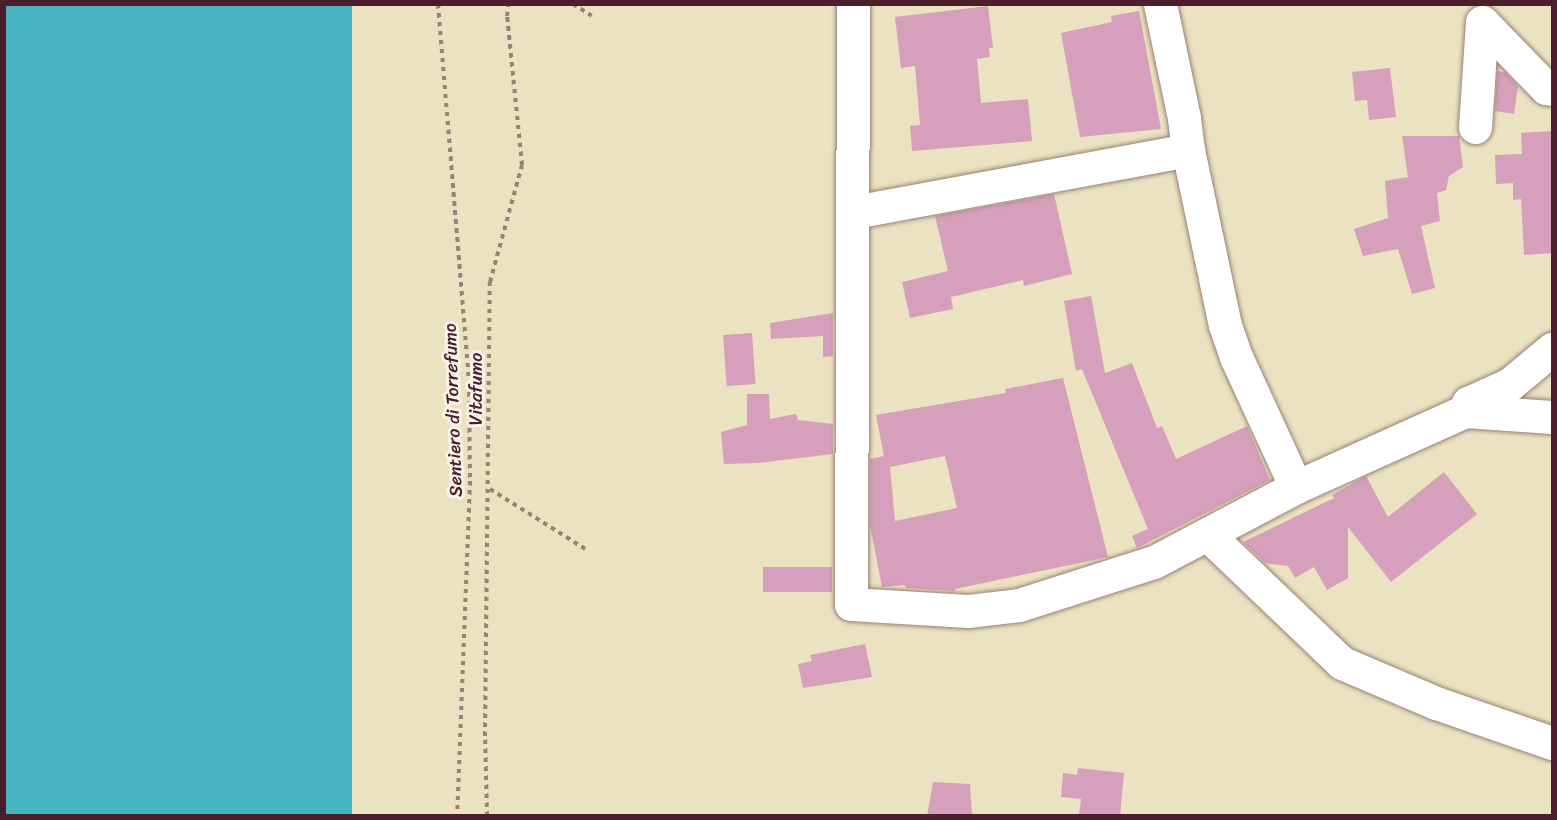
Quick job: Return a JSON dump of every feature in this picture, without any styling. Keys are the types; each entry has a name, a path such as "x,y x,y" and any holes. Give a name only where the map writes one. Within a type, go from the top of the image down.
{"street":[{"path":"854,4 851,604 968,611 1019,605 1154,562 1296,487 1465,411 1552,417"},
{"path":"1160,4 1184,118 1188,150 1226,325 1237,359 1296,487"},
{"path":"1475,127 1482,22 1546,88 1552,89"},
{"path":"854,212 1188,150"},
{"path":"1465,411 1468,403 1510,384 1552,349"},
{"path":"1208,535 1342,663 1436,703 1552,743"}],"path":[{"name":"Sentiero di Torrefumo","path":"438,4 469,383 470,481 457,816"},
{"name":"Vitafumo","path":"487,816 485,736 490,489 490,282 522,165 507,16 509,4"},
{"path":"573,4 592,16"},
{"path":"490,489 587,550"}],"water":[{"path":"5,5 352,5 352,816 5,816"}],"pier":[{"path":"355,4 605,774 602,775 352,5"}],"building":[{"path":"988,6 993,48 989,48 990,57 977,59 981,103 1028,99 1032,141 912,151 910,126 920,125 915,66 901,68 895,17"},
{"path":"1139,11 1161,129 1080,137 1061,33 1112,22 1111,16"},
{"path":"1390,68 1396,117 1369,120 1367,100 1355,101 1352,72"},
{"path":"1497,71 1505,72 1518,86 1514,114 1495,111"},
{"path":"1552,131 1552,253 1524,255 1521,199 1513,200 1513,183 1496,184 1495,155 1522,154 1521,133"},
{"path":"1402,136 1459,136 1463,167 1449,176 1446,190 1437,193 1440,221 1421,226 1435,288 1412,294 1398,249 1363,256 1354,229 1388,218 1385,181 1408,177"},
{"path":"1054,194 1072,274 1024,286 1023,280 951,297 953,309 910,318 902,282 948,271 935,216"},
{"path":"1091,296 1105,373 1132,363 1157,428 1162,426 1176,459 1247,426 1270,480 1137,548 1132,536 1148,529 1082,369 1076,371 1064,301"},
{"path":"833,313 833,356 823,357 823,336 771,339 770,323"},
{"path":"752,333 756,384 727,386 723,335"},
{"path":"1063,378 1108,557 955,589 955,591 906,588 905,585 882,587 870,525 870,459 884,456 876,415 1006,393 1005,389","holes":["945,456 957,508 895,521 890,467"]},
{"path":"747,394 769,394 770,419 796,414 798,420 833,424 833,454 758,463 724,464 721,432 747,425"},
{"path":"1444,472 1477,514 1391,582 1348,527 1348,578 1327,590 1314,567 1295,578 1288,566 1265,563 1243,542 1334,498 1332,495 1366,476 1388,517"},
{"path":"763,567 832,567 832,592 763,592"},
{"path":"865,644 872,677 803,688 798,664 812,661 810,655"},
{"path":"1078,768 1124,773 1120,816 1079,816 1081,799 1061,797 1063,773 1077,775"},
{"path":"933,782 970,784 972,816 927,816"}]}
